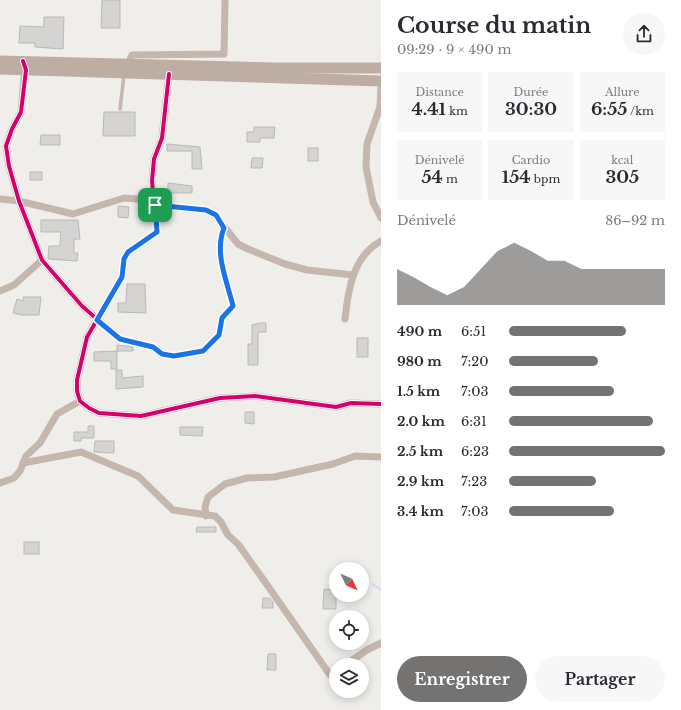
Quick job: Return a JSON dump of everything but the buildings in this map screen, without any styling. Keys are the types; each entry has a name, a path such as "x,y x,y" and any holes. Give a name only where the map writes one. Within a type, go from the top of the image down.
{"main road":[{"path":"0,61 24,66"},
{"path":"0,69 24,66 381,68"},
{"path":"125,67 169,74 381,81"}],"street":[{"path":"125,67 132,55 224,54 225,0"},
{"path":"24,66 21,112 12,129 4,156 19,201 42,260 82,306 120,339 153,347 162,354 174,356 203,351 219,335 222,318 233,306 219,251 220,239 224,228"},
{"path":"169,74 162,138 154,159 152,181 157,232 128,252 124,259 122,277 87,337 77,380 77,391 80,401 99,413 141,416 220,398 255,396 336,407 351,403 381,404"},
{"path":"381,85 380,107 367,144 366,167 373,202 381,218"},
{"path":"0,199 19,201 73,214 124,198 137,199 155,205 206,210 216,215 224,228 238,244 285,264 307,270 353,275"},
{"path":"345,318 347,294 353,275 366,252 381,241"},
{"path":"0,291 14,285 42,260"},
{"path":"0,483 14,478 20,471 26,456 40,443 57,414 80,401"},
{"path":"23,462 81,452 138,476 174,510 214,516 221,522 228,535 238,544 329,674"},
{"path":"206,516 204,507 208,497 226,484 247,478 274,477 333,464 355,456 381,456"},
{"path":"355,658 381,643"}],"lane":[{"path":"120,109 125,67"}],"waterway":[{"path":"373,584 381,590"}],"cycle path":[{"path":"23,61 26,70 21,112 12,129 6,146 9,166 19,201 42,260 82,306 120,339 153,347 162,354 174,356 203,351 219,335 222,318 233,306 222,267 220,247 224,228"},
{"path":"169,74 162,138 154,159 152,181 157,232 128,252 124,259 122,277 87,337 77,380 77,391 80,401 99,413 141,416 220,398 255,396 336,407 351,403 381,404"}],"route":[{"path":"155,205 206,210 216,215 224,228 220,239 219,251 233,306 222,318 219,335 203,351 174,356 162,354 153,347 120,339 97,320 122,277 124,259 128,252 157,232 155,205"}]}
